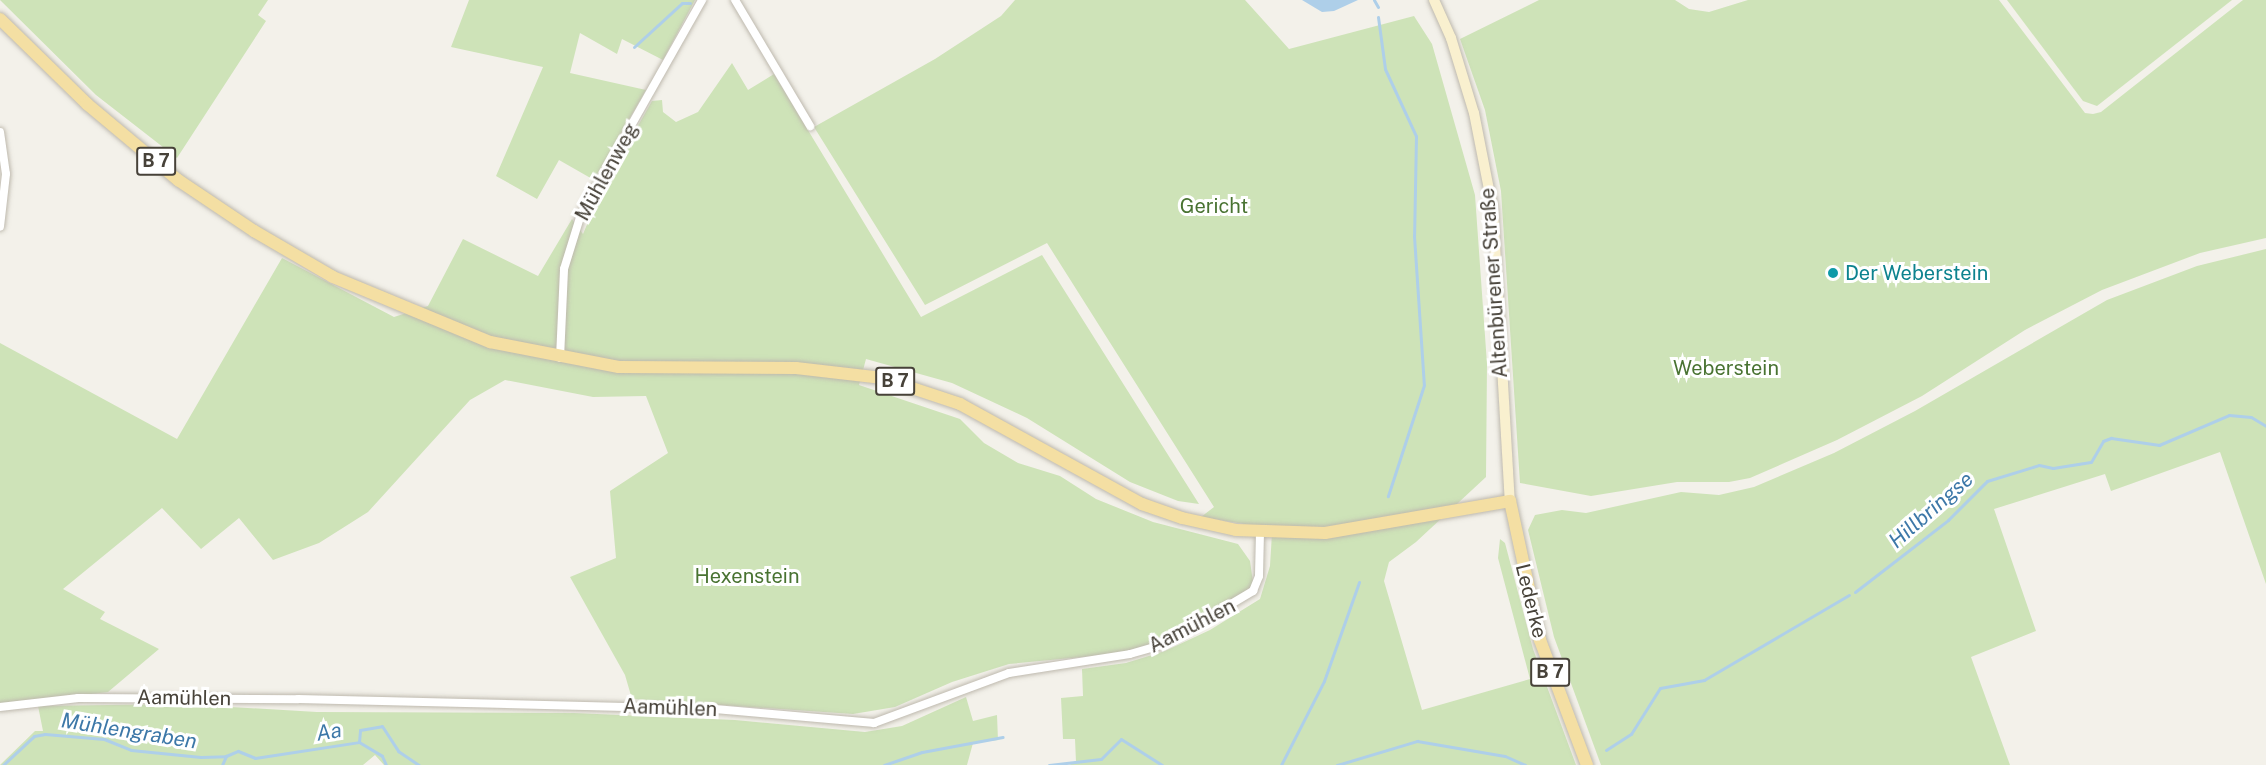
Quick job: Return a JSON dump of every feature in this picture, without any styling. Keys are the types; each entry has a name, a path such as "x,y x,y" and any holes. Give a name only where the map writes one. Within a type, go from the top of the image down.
{"main road":[{"name":"B 7","path":"0,19 87,104 178,180 254,231 333,277 490,342 521,351 560,358 648,369 796,368 882,378 960,404 1116,492 1161,512 1260,533 1333,532 1510,501"},
{"name":"Lederke","path":"1510,501 1540,640 1587,765"}],"street":[{"name":"Mühlenweg","path":"560,358 564,269 581,214 702,0"},
{"path":"735,0 810,126"},
{"name":"Altenbürener Straße","path":"1434,0 1451,39 1474,113 1492,210 1510,501"},
{"path":"0,132 6,174 0,227"},
{"name":"Aamühlen","path":"0,707 78,698 298,699 715,709 874,723 1009,673 1130,654 1164,644 1253,591 1259,576 1260,533"}],"green space":[{"path":"0,0 268,0 258,15 266,21 177,158 96,95"},
{"path":"469,0 695,0 663,60 622,39 617,54 580,33 570,73 646,90 594,180 559,160 537,199 496,176 543,67 451,47"},
{"name":"Gericht","path":"1015,0 1245,0 1289,49 1414,16 1432,44 1475,195 1487,364 1486,477 1416,542 1389,562 1384,581 1422,710 1530,679 1498,558 1500,539 1505,543 1533,649 1576,765 1069,765 1076,762 1075,739 1063,739 1061,698 1083,696 1082,669 1126,663 1165,651 1210,630 1260,599 1270,566 1272,533 1257,526 1201,517 1214,507 1047,243 925,305 814,127 935,59 1001,16"},
{"name":"Weberstein","path":"1539,0 1675,0 1689,9 1709,12 1748,0 1999,0 2085,113 2093,114 2101,112 2243,0 2266,0 2266,238 2200,253 2102,290 2025,330 1922,396 1837,440 1750,478 1729,482 1677,482 1591,496 1520,483 1501,191 1485,110 1460,39"},
{"path":"2007,0 2232,0 2097,106 2083,101"},
{"name":"Hexenstein","path":"732,63 748,90 774,74 921,317 1042,255 1199,504 1178,501 1130,482 1027,418 952,383 866,359 859,385 960,419 984,443 1018,463 1060,476 1096,499 1153,522 1238,544 1250,561 1253,582 1248,591 1161,643 1124,653 1009,664 952,682 895,707 853,714 632,699 625,675 570,577 616,558 610,491 668,453 646,396 593,397 505,380 470,400 368,512 319,543 273,560 239,518 201,549 162,508 63,589 105,612 100,619 159,649 108,692 0,705 0,343 177,439 282,258 394,317 428,306 463,239 538,276 572,219 583,234 603,187 652,101 662,100 663,112 676,122 698,112"},
{"path":"2266,249 2266,584 2220,452 2111,491 2105,474 1994,509 2036,631 1971,657 2010,765 1601,765 1554,637 1528,530 1535,515 1562,510 1586,513 1681,492 1719,495 1754,487 1834,453 1915,411 2107,300 2197,266"},
{"path":"966,697 973,721 997,715 998,740 973,743 967,765 384,765 375,755 363,765 0,765 35,731 43,731 38,706 179,704 317,712 574,713 735,720 865,732 902,726"}],"water":[{"path":"1302,0 1358,0 1334,11 1322,12"}],"waterway":[{"path":"1374,0 1378,7"},
{"path":"634,47 682,3 690,3"},
{"path":"1378,17 1385,69 1416,136 1414,236 1424,385 1388,496"},
{"name":"Hillbringse","path":"1855,592 1948,520 1987,481 2039,465 2053,468 2091,462 2103,441 2111,438 2159,445 2229,415 2251,417 2266,426"},
{"path":"1281,765 1324,681 1359,582"},
{"name":"Hillbringse","path":"1606,750 1631,734 1660,688 1704,680 1849,595"},
{"name":"Aa","path":"222,765 226,756 238,751 255,758 359,742 360,730 382,726 398,751 419,765"},
{"name":"Mühlengraben","path":"3,765 34,736 45,734 104,739 131,750 201,757 226,756"},
{"name":"Mühlengraben","path":"884,765 922,752 1003,737"},
{"name":"Aa","path":"1049,765 1101,759 1121,739 1162,765"},
{"name":"Hillbringse","path":"1337,765 1417,741 1505,756 1525,765"},
{"name":"Mühlengraben","path":"359,742 382,756 386,765"}],"place":[{"name":"Der Weberstein","path":"1833,273"}]}
